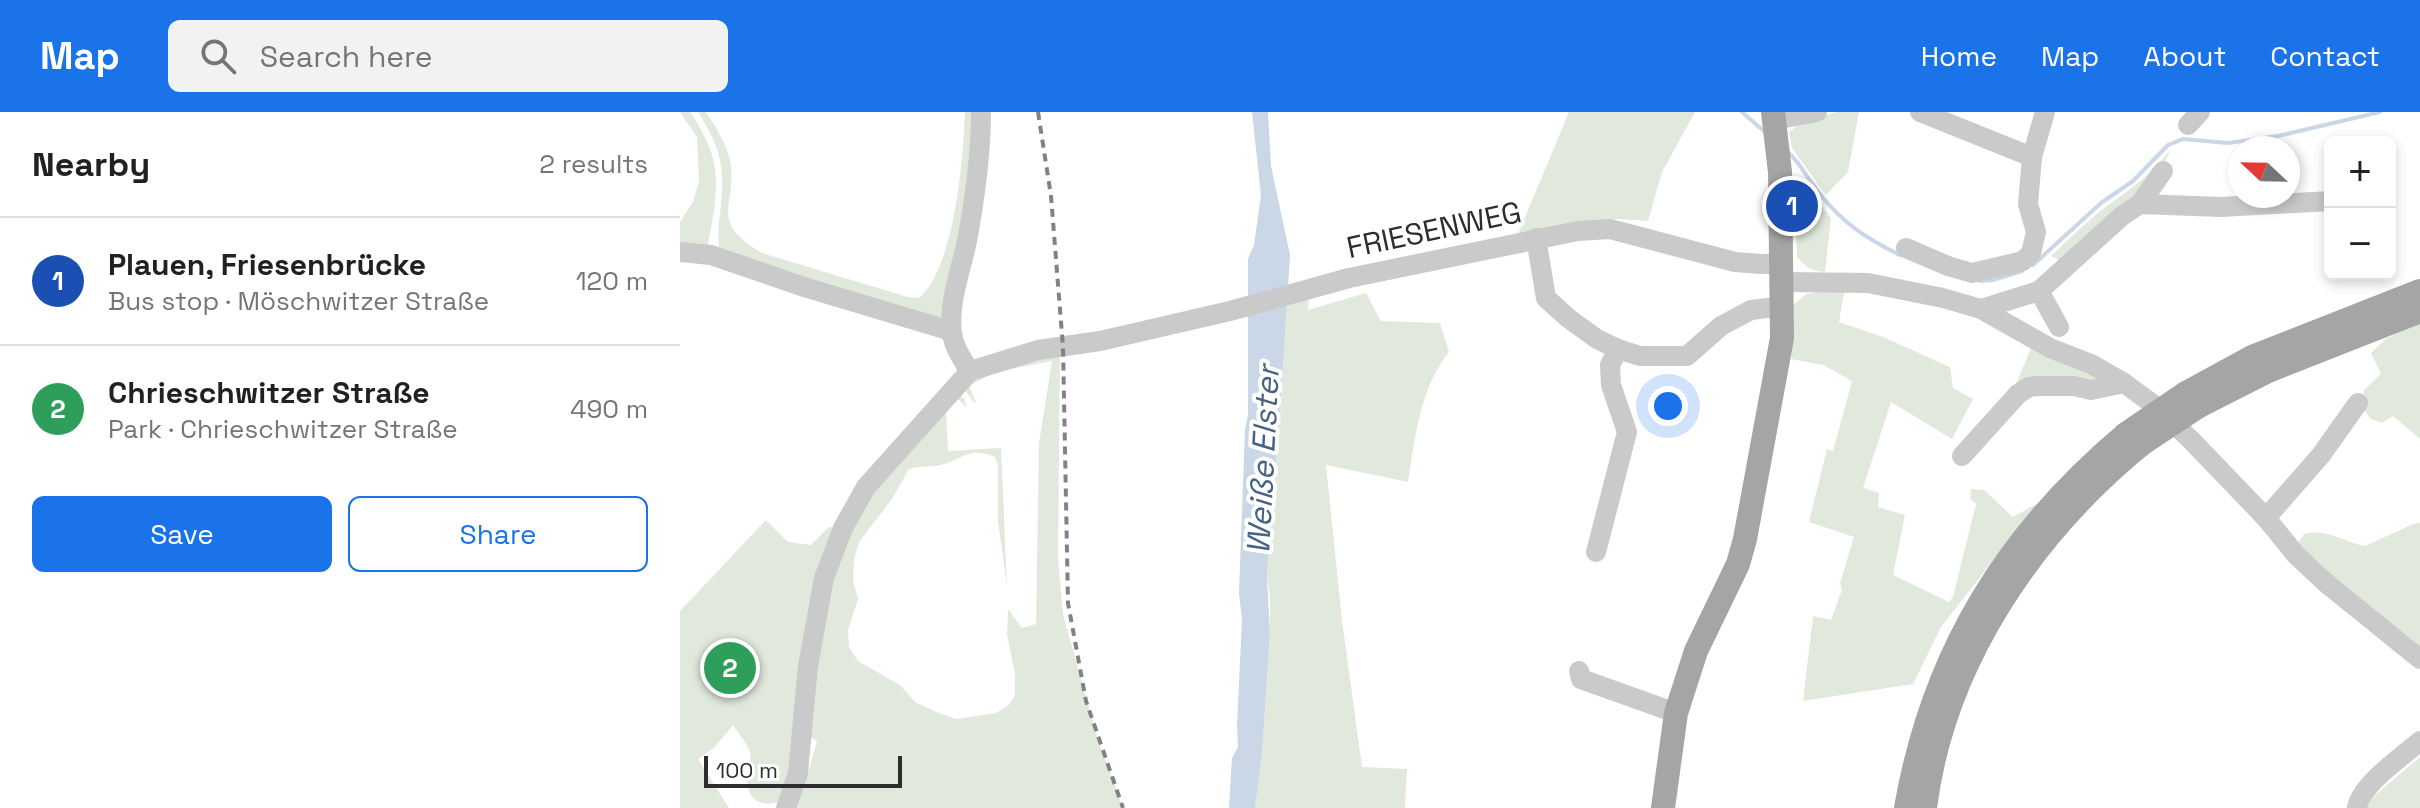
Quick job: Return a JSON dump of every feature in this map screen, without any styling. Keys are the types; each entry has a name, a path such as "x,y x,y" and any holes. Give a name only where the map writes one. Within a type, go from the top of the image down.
{"main road":[{"path":"1663,808 1676,713 1696,651 1738,564 1745,539 1782,338 1779,155 1775,119"},
{"path":"1906,808 1929,713 1943,674 1971,616 2023,537 2077,477 2252,357 2420,291"},
{"path":"2192,400 2420,311"},
{"path":"1925,808 1934,763 1950,711 1965,673 1999,606 2019,573 2058,524 2104,477 2135,439"}],"street":[{"path":"786,808 798,773 808,666 824,578 843,528 866,487 970,371 956,350 951,331 952,308 974,205 980,159 981,112"},
{"path":"1775,119 1817,112"},
{"path":"1920,112 2032,157"},
{"path":"1906,248 1972,273 2023,261 2031,253 2036,232 2028,204 2032,157 2045,112"},
{"path":"1981,309 2039,291 2123,215 2140,204 2163,171"},
{"path":"2140,204 2220,207 2324,201"},
{"name":"FRIESENWEG","path":"970,371 1038,350 1100,341 1230,311 1306,289 1536,238 1610,229 1735,262 1761,264 1783,284 1868,283 1904,288 1981,309 2050,348 2091,364 2154,405 2266,518 2296,555 2420,659"},
{"path":"1536,238 1546,298 1597,339 1640,356 1687,356 1721,326 1751,310 1783,284"},
{"path":"680,252 711,255 792,284 951,331"},
{"path":"2039,291 2059,327"},
{"path":"1596,552 1627,432 1611,385 1610,365 1618,349"},
{"path":"1962,456 2018,394 2029,387 2074,386 2091,390 2124,383"},
{"path":"2266,518 2321,455 2358,403"},
{"path":"1579,671 1581,679 1676,713"},
{"path":"2357,808 2358,798 2371,784 2420,741"}],"shaded area":[{"path":"680,112 690,112 714,161 715,207 708,245 703,249 680,250 680,222 693,202 699,181 697,137"},
{"path":"698,112 706,112 727,150 731,173 729,220 744,241 762,253 919,298 931,283 949,238 959,183 965,112 975,112 976,141 946,313 938,324 719,248 721,166 716,145"},
{"path":"1569,112 1695,112 1662,172 1648,221 1585,221 1518,234"},
{"path":"1837,112 1859,112 1848,172 1826,195 1792,148 1789,132 1803,122"},
{"path":"2171,148 2151,181 2124,211 2064,263 2051,256 2091,219 2147,176"},
{"path":"1805,185 1831,218 1825,272 1809,268 1797,257 1795,186"},
{"path":"1845,287 1839,322 1883,337 1950,367 1953,388 1973,399 1952,439 1891,402 1863,488 1879,493 1878,507 1905,515 1893,575 1949,602 1953,597 1976,504 1970,499 1971,489 1984,490 2013,517 2038,503 1941,627 1913,684 1803,701 1813,616 1831,620 1842,590 1840,583 1854,537 1809,522 1827,449 1833,451 1852,381 1823,365 1791,359 1793,305 1807,294"},
{"path":"1366,293 1381,321 1440,323 1449,352 1425,397 1408,482 1326,465 1342,620 1362,767 1407,769 1405,808 1255,808 1262,755 1270,633 1267,579 1287,304 1309,299 1308,310"},
{"path":"2420,321 2420,439 2393,416 2382,423 2371,419 2363,409 2364,390 2381,374 2371,353 2386,339"},
{"path":"2031,348 2098,378 2099,380 2016,384"},
{"path":"1060,355 1058,560 1063,614 1098,740 1123,808 792,808 806,780 817,741 807,735 784,800 763,803 750,793 747,777 750,752 733,725 714,748 698,759 729,808 680,808 680,611 766,520 788,542 811,545 829,527 849,529 881,476 957,395 964,398 967,408 957,398 946,413 948,451 1001,448 1007,586 998,521 998,465 995,457 978,453 936,466 909,469 892,499 859,542 853,580 858,599 848,630 849,647 858,661 900,685 915,702 936,712 956,719 996,713 1008,706 1015,695 1015,674 1007,634 1008,609 1022,628 1036,624 1039,443 1052,361 995,372 969,386 974,403 963,387 990,371"},
{"path":"2420,523 2420,655 2297,545 2304,534 2321,533 2365,546"},
{"path":"2420,757 2420,808 2367,808 2372,798"}],"water":[{"name":"Weiße Elster","path":"1252,112 1268,112 1271,166 1290,255 1267,579 1270,633 1262,755 1255,808 1229,808 1232,758 1238,747 1242,620 1239,593 1248,415 1248,259 1254,245 1261,195"}],"waterway":[{"path":"1742,112 1766,133"},
{"path":"2033,265 2101,203 2133,181 2168,145 2183,139 2228,143 2278,136 2380,112"},
{"path":"1788,152 1828,204 1846,221 1865,236 1900,255"},
{"path":"1980,281 2022,271"}],"railway":[{"path":"1038,112 1051,196 1063,347 1068,603 1086,701 1123,808"}],"place":[{"name":"Plauen, Friesenbrücke","path":"1792,206"},
{"name":"Chrieschwitzer Straße","path":"730,668"}]}
